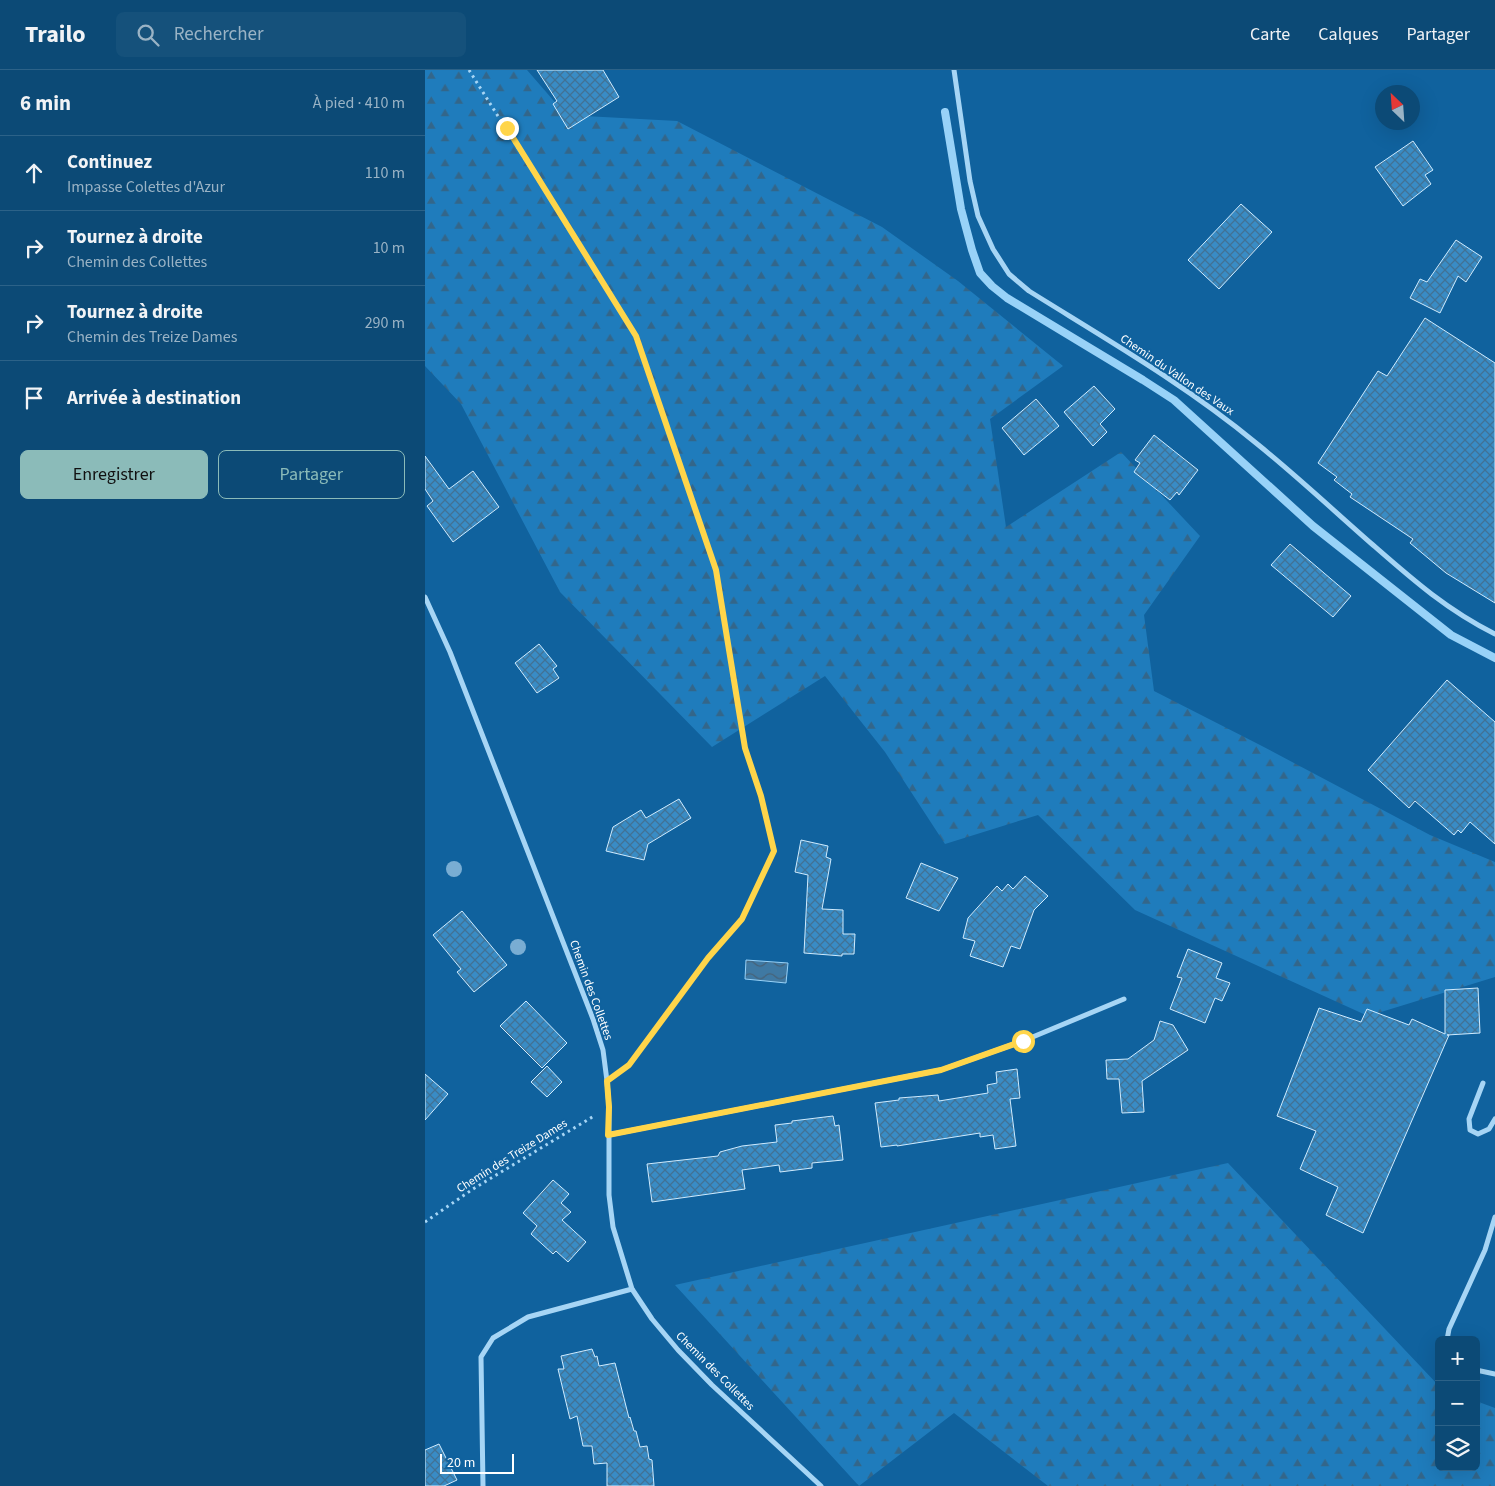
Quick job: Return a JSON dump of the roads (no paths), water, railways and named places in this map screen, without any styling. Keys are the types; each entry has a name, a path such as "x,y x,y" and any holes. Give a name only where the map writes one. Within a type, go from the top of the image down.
{"street":[{"name":"Chemin du Vallon des Vaux","path":"954,70 978,216 993,249 1009,274 1029,291 1208,406 1256,442 1422,588 1468,620 1495,634"},
{"name":"Chemin des Collettes","path":"425,597 449,652 593,1019 603,1050 609,1107 609,1195 613,1227 631,1289 651,1319 705,1378 821,1486"},
{"path":"608,1135 941,1070 1023,1041 1124,998"},
{"path":"1483,1083 1469,1119 1470,1130 1478,1134 1489,1129 1495,1119"},
{"path":"1448,1336 1449,1329 1485,1250 1495,1218"},
{"path":"483,1486 481,1357 493,1338 528,1317 631,1289"},
{"path":"1480,1371 1495,1374"}],"water":[{"path":"746,960 788,963 786,983 745,979"}],"waterway":[{"path":"945,112 961,209 972,250 980,273 992,286 1007,298 1174,400 1313,526 1451,635 1495,658"}]}
